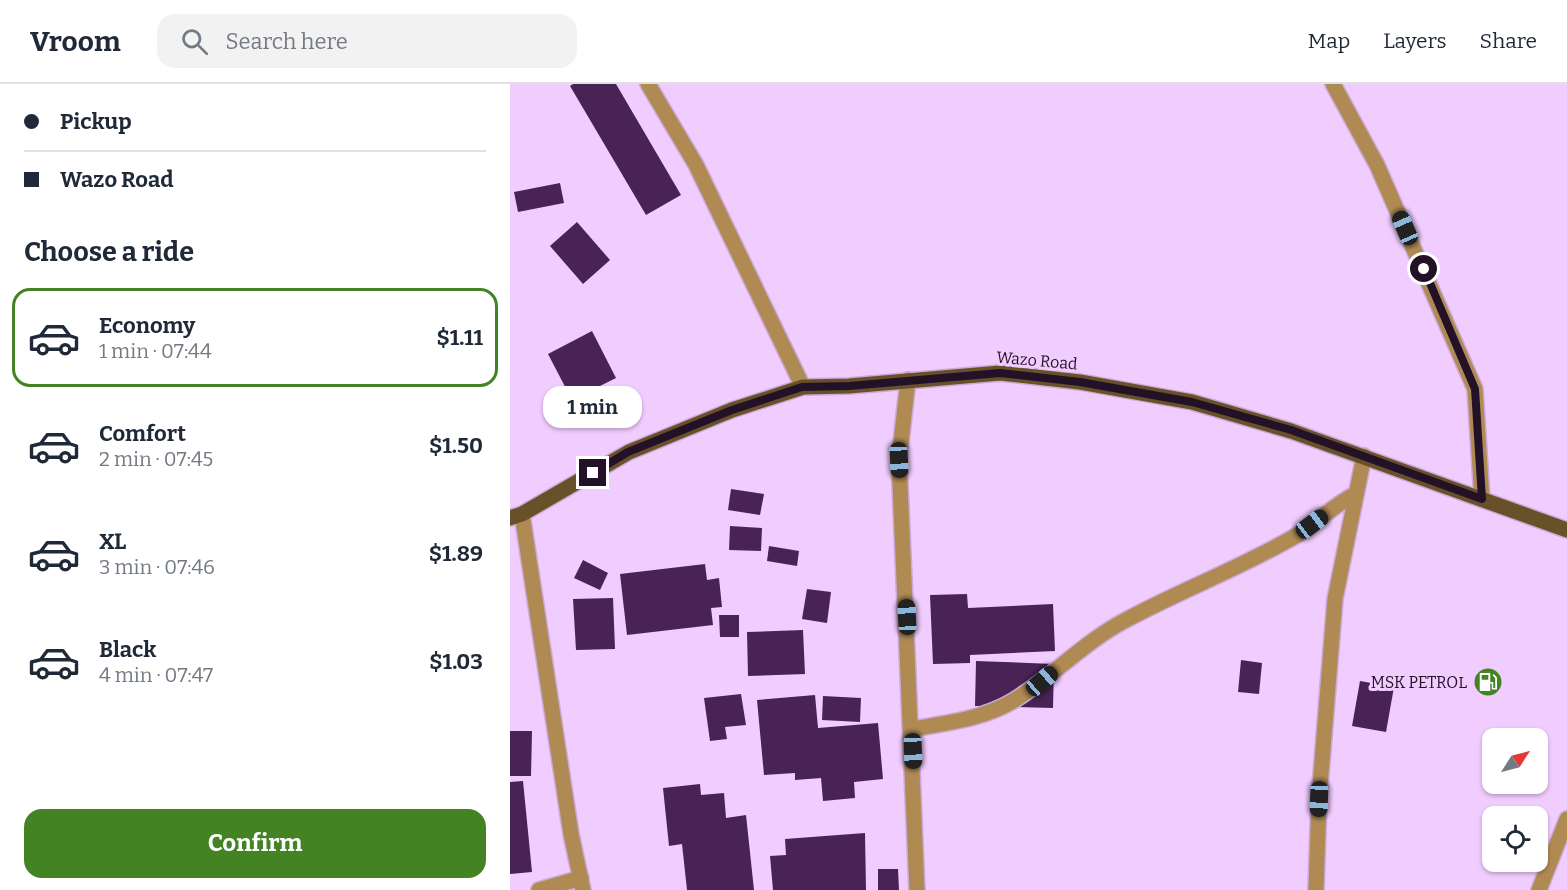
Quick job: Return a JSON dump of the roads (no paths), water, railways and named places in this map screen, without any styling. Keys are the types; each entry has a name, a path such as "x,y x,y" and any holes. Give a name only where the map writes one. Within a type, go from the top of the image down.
{"main road":[{"name":"Wazo Road","path":"516,516 628,452 732,410 802,387 1000,373 1080,382 1192,402 1291,430 1567,530"}],"street":[{"path":"648,84 696,165 802,387"},
{"path":"1333,84 1377,165 1475,389 1482,499"},
{"path":"908,380 899,460 917,890"},
{"path":"1316,890 1319,799 1335,599 1364,456"},
{"path":"912,729 980,715 1012,702 1042,681 1080,648 1122,622 1296,537 1344,500 1356,494"},
{"path":"516,516 571,834 582,884 539,890"},
{"path":"1539,890 1567,819"}],"place":[{"name":"MSK PETROL","path":"1488,682"}]}
